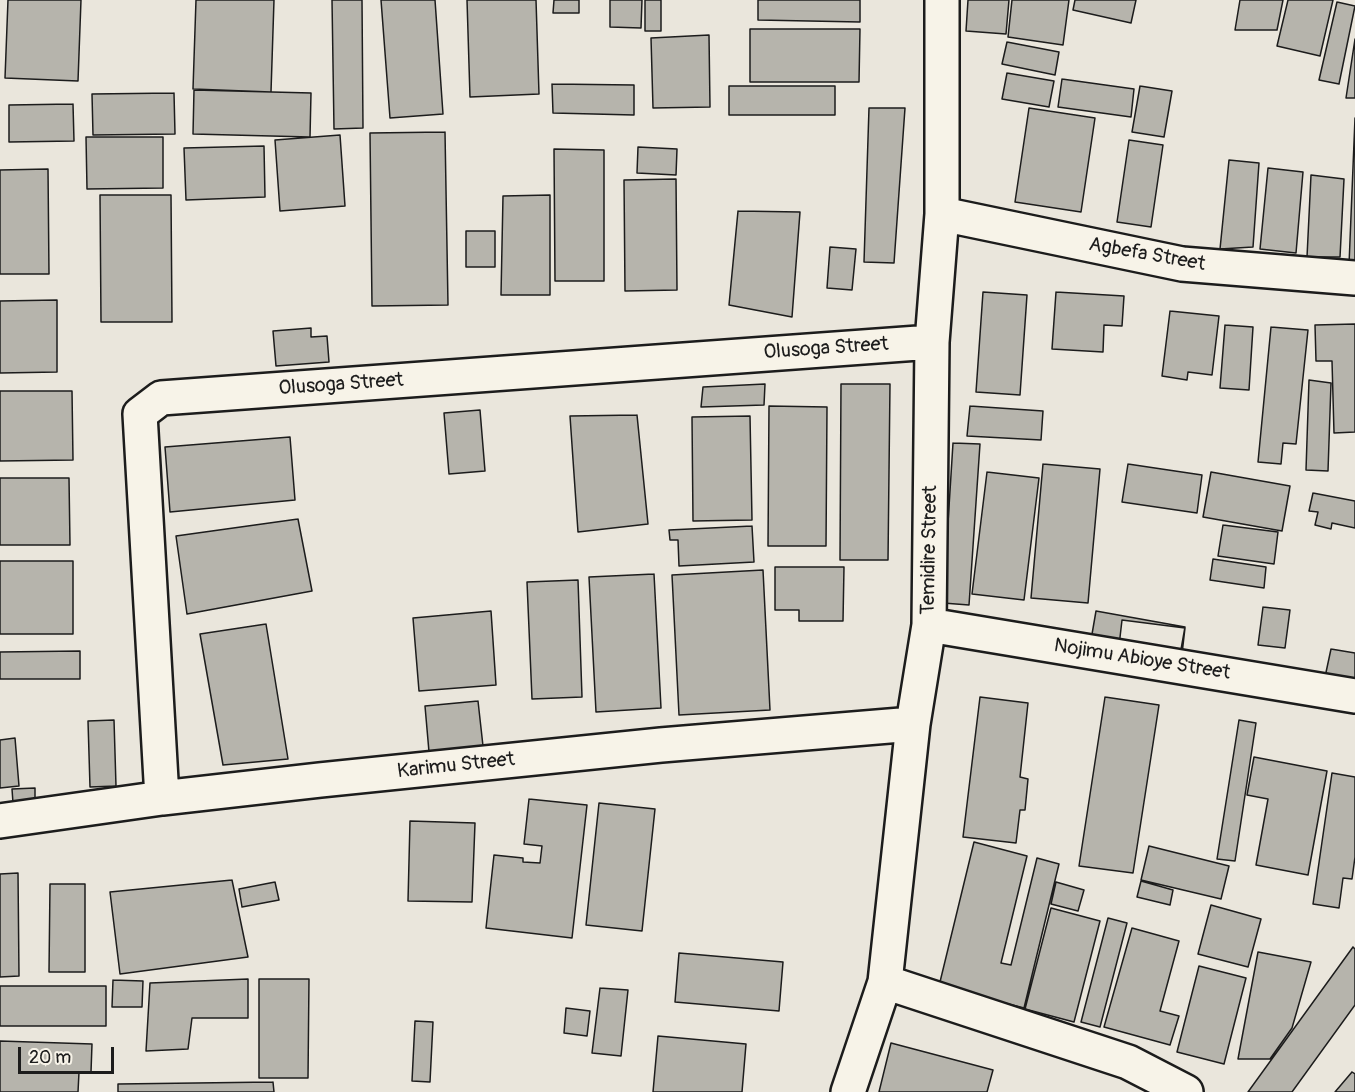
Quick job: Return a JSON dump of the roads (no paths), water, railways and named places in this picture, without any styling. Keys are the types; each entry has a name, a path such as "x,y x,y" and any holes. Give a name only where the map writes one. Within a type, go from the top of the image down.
{"street":[{"name":"Temidire Street","path":"848,1092 885,982 913,724 929,625 932,342 942,214 942,0"},
{"name":"Agbefa Street","path":"942,214 1182,264 1355,278"},
{"name":"Olusoga Street","path":"162,798 140,414 161,398 932,342"},
{"name":"Nojimu Abioye Street","path":"929,625 1355,696"},
{"name":"Karimu Street","path":"0,821 162,798 320,780 661,745 913,724"},
{"path":"885,982 1128,1062 1186,1092"}]}
